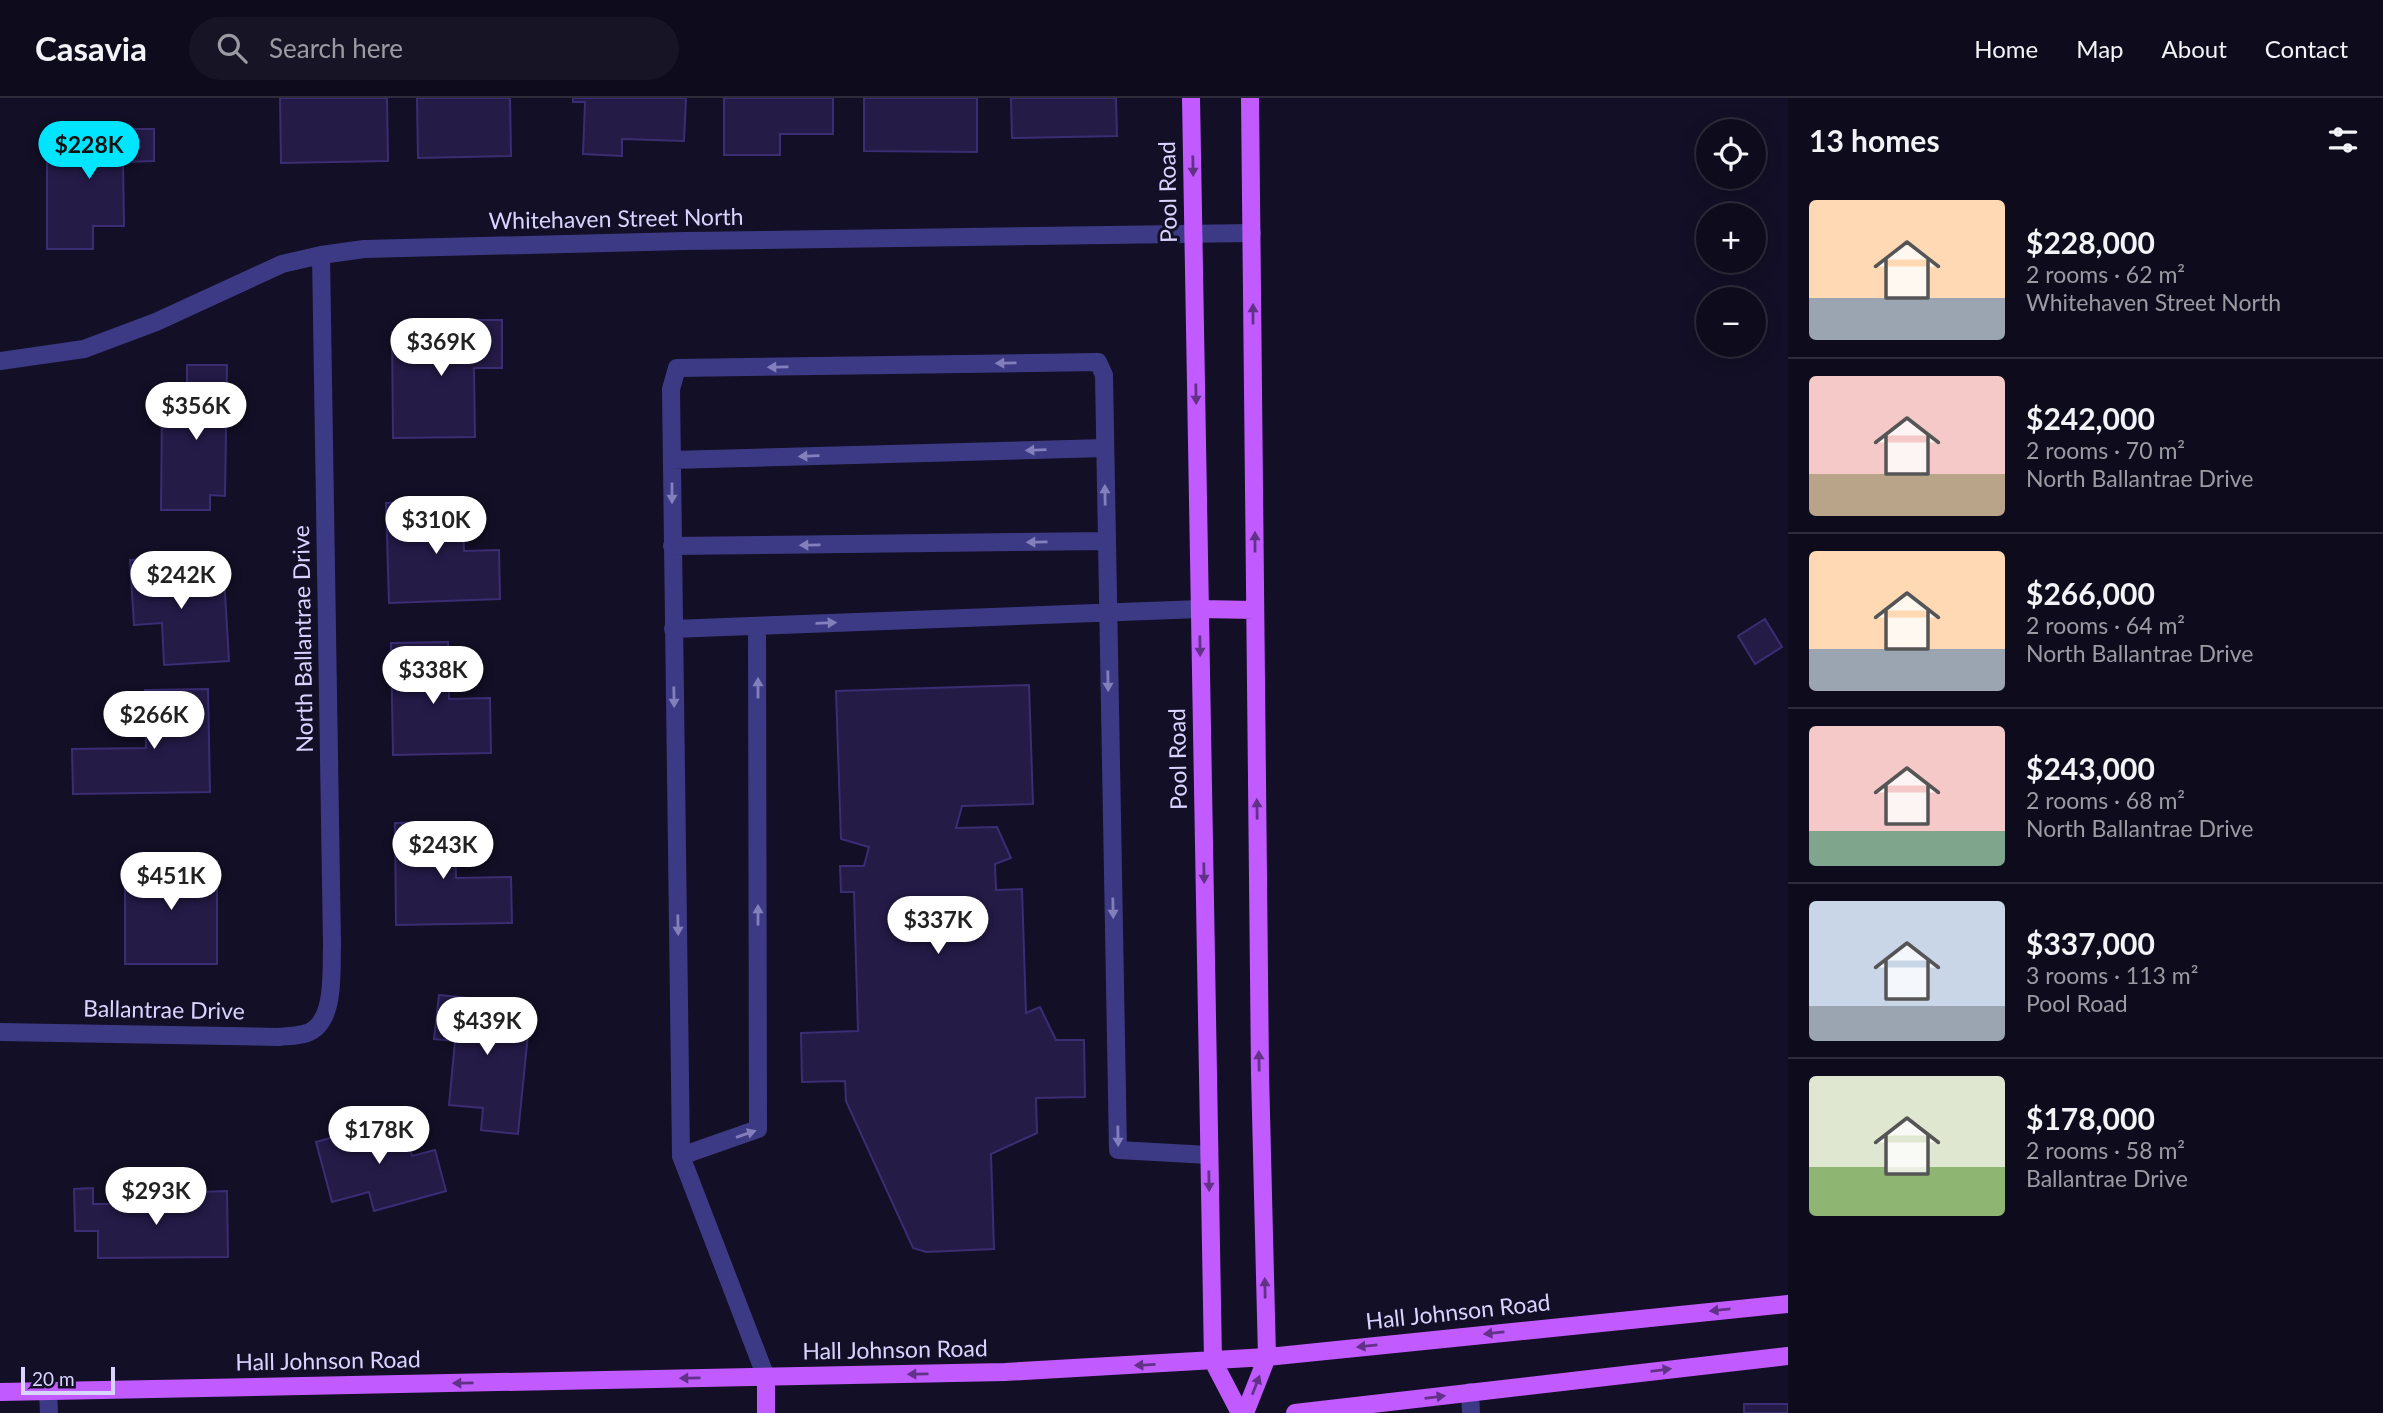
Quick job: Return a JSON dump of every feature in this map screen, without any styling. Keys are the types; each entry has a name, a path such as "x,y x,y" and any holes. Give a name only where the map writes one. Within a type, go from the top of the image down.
{"main road":[{"name":"Pool Road","path":"1191,98 1213,1361 1240,1413"},
{"path":"1245,1413 1267,1356 1260,1073 1250,98"},
{"path":"1200,609 1255,610"},
{"name":"Hall Johnson Road","path":"0,1392 1005,1372 1213,1361 1788,1304"},
{"path":"1295,1413 1788,1356"},
{"path":"766,1377 766,1413"}],"street":[{"name":"Whitehaven Street North","path":"0,362 84,349 156,322 282,264 363,249 685,241 1252,233"},
{"name":"North Ballantrae Drive","path":"321,255 332,946 329,1005 322,1020"},
{"path":"766,1377 681,1156 671,389 677,368 1098,362 1104,375 1106,613 1118,1150 1209,1155"},
{"path":"672,460 1104,449"},
{"path":"672,547 1105,541"},
{"path":"673,629 1200,609"},
{"path":"681,1156 758,1129 757,626"},
{"name":"Ballantrae Drive","path":"0,1032 279,1037 309,1033 322,1020"},
{"path":"48,1392 49,1413"},
{"path":"1471,1392 1471,1413"}],"building":[{"path":"280,98 387,98 388,161 281,163"},
{"path":"417,98 510,98 511,156 418,158"},
{"path":"573,98 686,98 684,141 622,139 622,156 583,154 585,102 573,102"},
{"path":"724,98 833,98 833,134 780,134 780,155 724,155"},
{"path":"864,98 977,98 977,152 864,151"},
{"path":"1011,98 1116,98 1117,136 1012,138"},
{"path":"47,129 154,129 154,161 123,162 124,226 93,226 93,249 47,249"},
{"path":"459,320 502,320 502,368 474,368 475,437 393,438 392,332 459,332"},
{"path":"187,365 227,365 225,496 210,495 210,510 161,510 162,409 187,409"},
{"path":"462,501 464,551 499,550 500,599 389,603 386,503"},
{"path":"176,557 177,578 224,576 229,661 164,665 162,623 134,625 130,560"},
{"path":"1765,619 1782,647 1755,664 1738,636"},
{"path":"448,642 449,699 490,698 491,753 393,755 391,643"},
{"path":"1029,685 1033,804 962,806 956,828 997,827 1011,858 995,864 996,890 1022,889 1026,1013 1040,1007 1056,1040 1084,1040 1085,1097 1036,1098 1037,1133 991,1154 994,1249 926,1252 913,1248 846,1101 845,1081 802,1082 801,1033 858,1031 854,892 841,892 840,866 864,866 869,847 841,839 836,691"},
{"path":"208,689 210,792 73,794 72,749 146,748 145,690"},
{"path":"455,822 456,878 511,877 512,923 396,925 395,823"},
{"path":"125,861 217,861 217,964 125,964"},
{"path":"439,995 531,1004 518,1134 481,1130 483,1108 449,1105 455,1041 434,1039"},
{"path":"402,1118 412,1156 435,1150 446,1191 374,1211 369,1192 332,1202 316,1142"},
{"path":"93,1188 93,1204 200,1204 200,1192 227,1191 228,1257 98,1258 98,1231 75,1231 74,1189"},
{"path":"1744,1404 1788,1404 1788,1413 1744,1413"}]}
